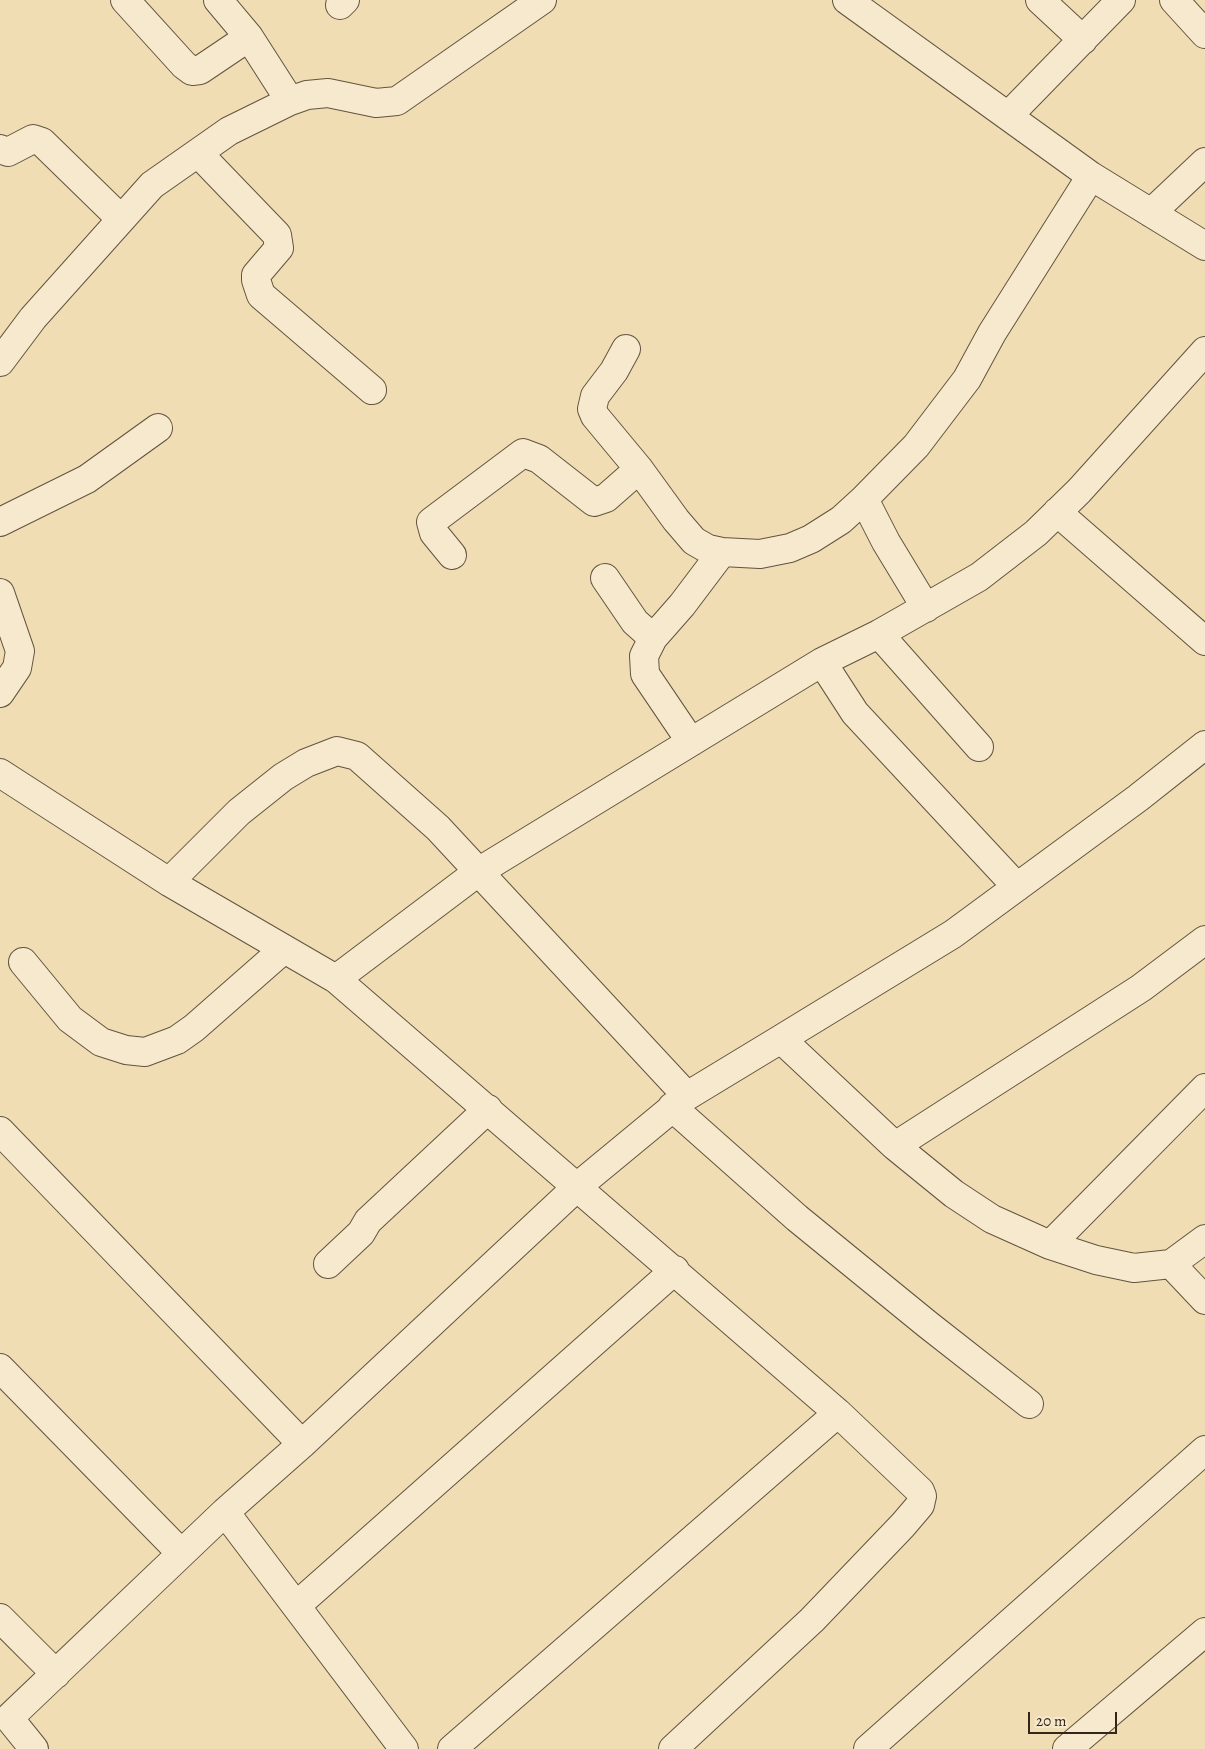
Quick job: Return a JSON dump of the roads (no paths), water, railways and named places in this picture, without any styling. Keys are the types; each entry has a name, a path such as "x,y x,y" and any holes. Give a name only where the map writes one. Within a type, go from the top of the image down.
{"street":[{"path":"125,0 184,65 192,70 200,70 249,37"},
{"path":"218,0 249,37 290,101"},
{"path":"0,362 33,318 152,185 229,131 290,101 307,95 328,93 376,103 397,101 542,0"},
{"path":"847,0 1091,176 1205,246"},
{"path":"1040,0 1082,40"},
{"path":"1008,116 1121,0"},
{"path":"1174,0 1205,34"},
{"path":"0,149 8,152 33,139 42,142 121,219"},
{"path":"198,153 277,235 279,248 256,276 257,286 261,295 372,390"},
{"path":"1151,213 1205,162"},
{"path":"626,349 614,371 595,396 592,409 595,416 639,468 676,520 694,541 708,549 722,552 760,554 790,548 811,539 841,520 916,446 967,379 997,325 1091,176"},
{"path":"336,978 478,872 822,662 879,634 979,577 1036,533 1079,491 1205,351"},
{"path":"0,522 87,479 158,428"},
{"path":"452,555 434,533 431,524 433,520 523,453 539,459 589,500 596,503 606,498 639,468"},
{"path":"864,499 886,542 926,608"},
{"path":"1057,512 1205,641"},
{"path":"691,742 646,674 644,656 653,638 682,605 722,552"},
{"path":"605,578 635,622 653,638"},
{"path":"0,593 20,651 18,668 0,693"},
{"path":"879,634 979,746"},
{"path":"822,662 855,713 1017,887"},
{"path":"34,1749 3,1719 56,1674 225,1512 302,1444 578,1186 679,1101 954,934 1138,798 1205,745"},
{"path":"169,882 239,812 283,777 306,763 337,751 357,756 438,828 679,1101 797,1218 1029,1404"},
{"path":"0,773 16,786 169,882 336,978 838,1413 920,1491 922,1496 920,1505 903,1525 812,1620 673,1749"},
{"path":"895,1146 1141,988 1205,940"},
{"path":"23,962 70,1020 101,1042 126,1050 145,1052 177,1040 194,1028 284,949"},
{"path":"781,1039 895,1146 954,1194 992,1219 1050,1246 1134,1268 1171,1264 1205,1239"},
{"path":"1050,1246 1205,1088"},
{"path":"328,1264 361,1233 368,1221 488,1109"},
{"path":"0,1131 302,1444"},
{"path":"1171,1264 1205,1300"},
{"path":"296,1606 674,1270"},
{"path":"0,1368 182,1554"},
{"path":"452,1749 838,1413"},
{"path":"868,1749 1205,1450"},
{"path":"225,1512 404,1749"},
{"path":"0,1618 56,1674"},
{"path":"1068,1749 1205,1632"}]}
